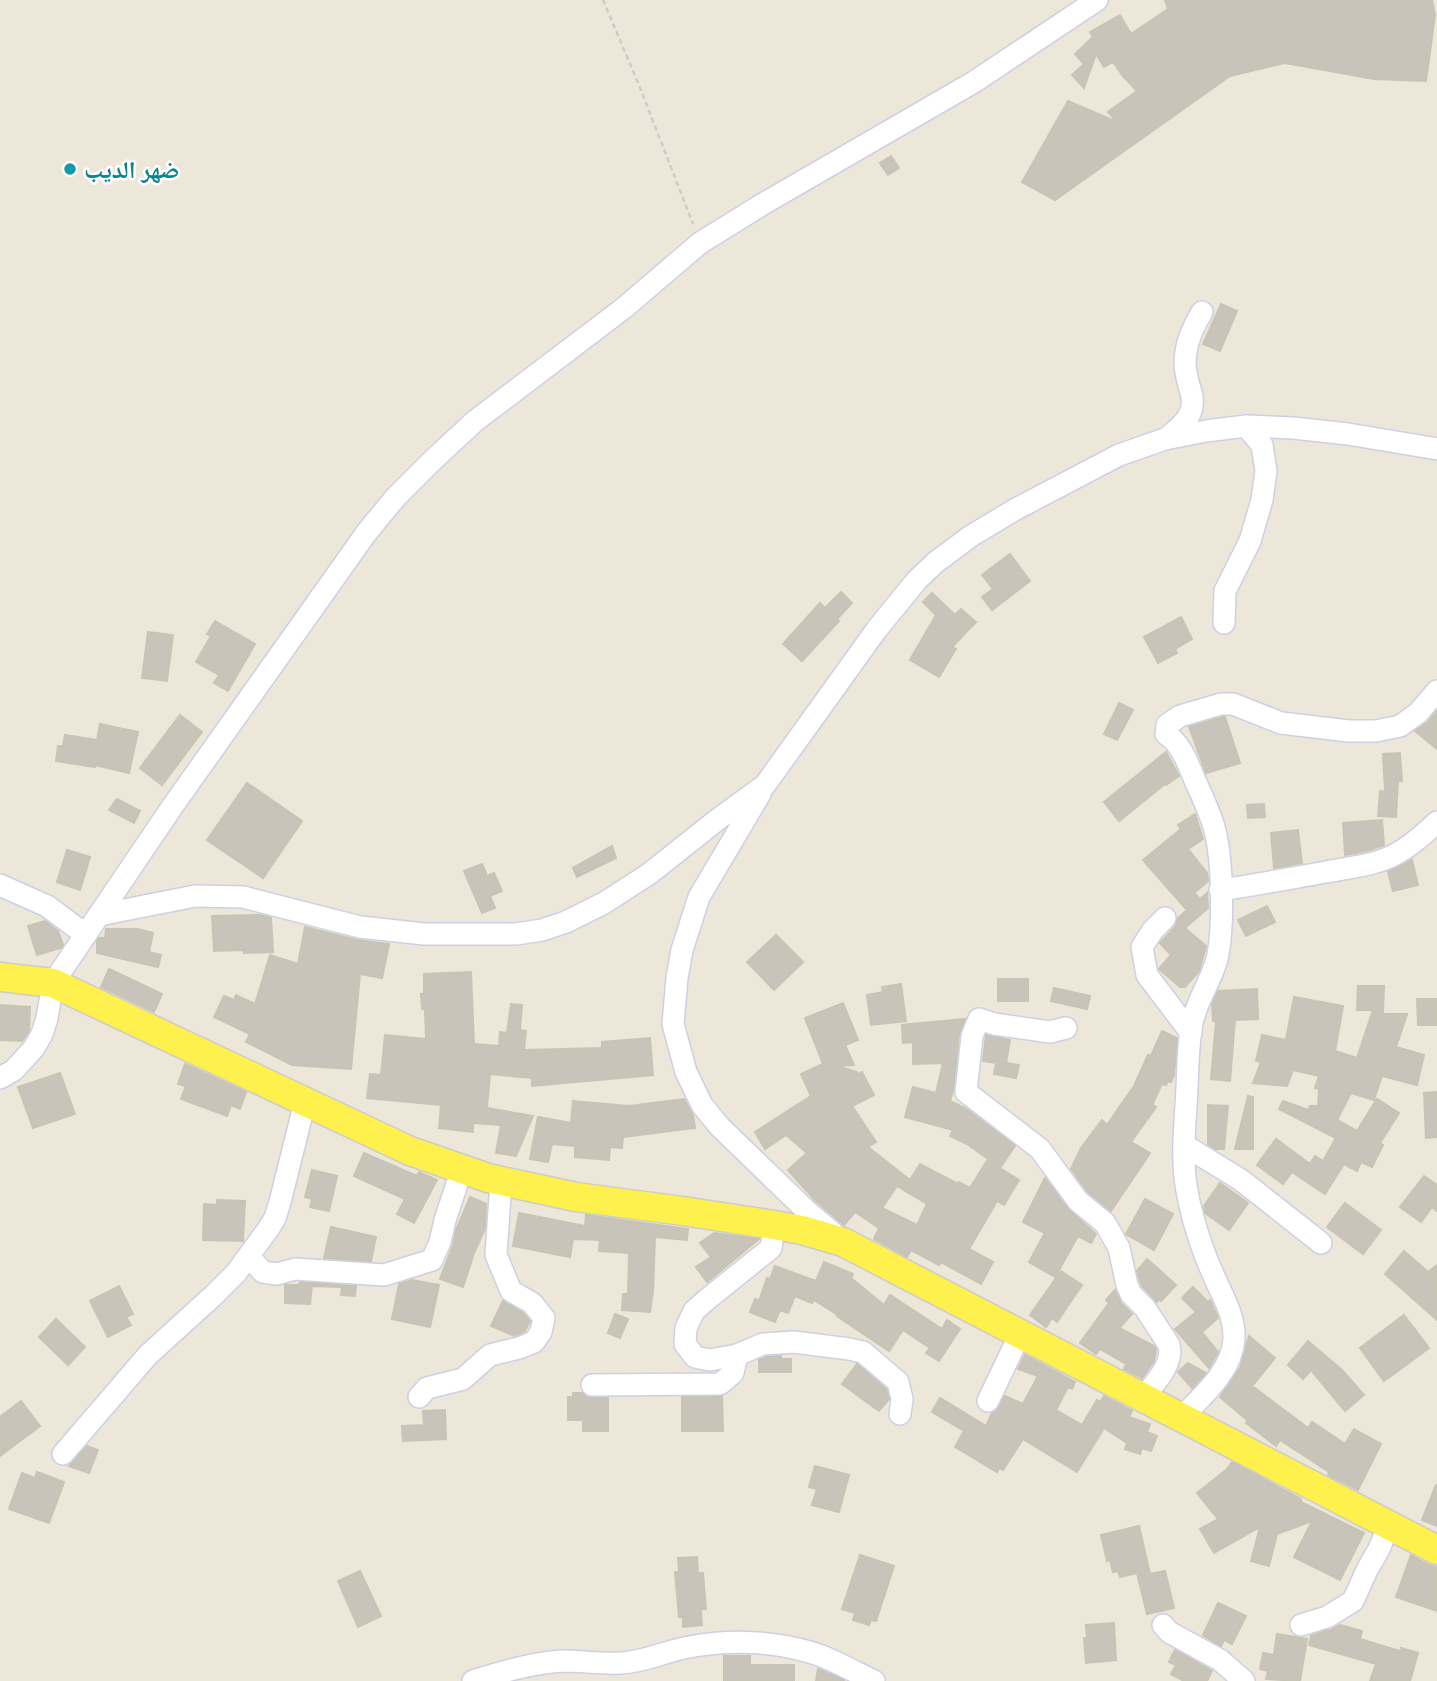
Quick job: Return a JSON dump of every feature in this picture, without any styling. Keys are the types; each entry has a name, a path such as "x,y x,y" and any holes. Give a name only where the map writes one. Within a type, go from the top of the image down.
{"main road":[{"path":"0,977 53,983 410,1151 462,1169 576,1198 774,1224 843,1242 1437,1550"}],"street":[{"path":"0,1078 13,1070 34,1048 47,1018 53,983 180,796 368,532 395,498 433,460 475,421 624,308 700,243 974,82 1097,0"},
{"path":"1165,439 1186,422 1191,412 1191,393 1185,364 1186,348 1202,312"},
{"path":"1224,623 1225,591 1250,541 1262,499 1266,471 1262,445 1246,426"},
{"path":"843,1242 767,1173 720,1127 702,1105 686,1072 673,1024 682,950 699,897 765,785 877,629 917,580 971,536 1119,455 1165,439 1246,426 1348,434 1437,449"},
{"path":"1182,1417 1219,1377 1234,1341 1228,1304 1212,1273 1192,1216 1183,1163 1191,1033 1199,999 1216,962 1221,921 1218,848 1214,828 1183,752 1166,734 1167,725 1180,716 1221,704 1233,704 1281,723 1349,731 1376,731 1400,726 1418,713 1437,691"},
{"path":"99,915 195,896 224,896 243,897 360,928 424,934 516,934 542,930 566,922 638,882 765,785"},
{"path":"1220,890 1364,866 1394,855 1437,822"},
{"path":"0,885 47,906 86,934"},
{"path":"1165,918 1142,947 1147,975 1191,1033"},
{"path":"1066,1028 1050,1032 993,1024 979,1019 972,1036 966,1092 1040,1149 1078,1201 1105,1223 1114,1238 1131,1294 1145,1308 1171,1352 1164,1370 1143,1398"},
{"path":"63,1454 148,1355 214,1295 249,1257 275,1218 304,1102"},
{"path":"1184,1145 1241,1180 1321,1244"},
{"path":"249,1257 263,1272 277,1274 295,1269 384,1275 432,1260 462,1169"},
{"path":"419,1397 427,1388 463,1379 490,1355 534,1342 541,1332 544,1318 533,1303 511,1291 496,1255 502,1181"},
{"path":"774,1224 771,1248 694,1311 686,1328 685,1344 695,1357 710,1360 737,1355 763,1344 794,1342 863,1353 898,1382 902,1399 900,1415"},
{"path":"988,1401 1020,1334"},
{"path":"592,1385 720,1384 733,1373 737,1355"},
{"path":"1301,1625 1327,1616 1353,1601 1389,1525"},
{"path":"1163,1625 1169,1632 1220,1660 1244,1681"},
{"path":"473,1681 540,1664 563,1661 621,1663 703,1644 748,1643 778,1645 818,1655 874,1681"}],"path":[{"path":"603,0 700,243"}],"building":[{"path":"1165,0 1432,0 1435,15 1426,81 1374,79 1285,63 1230,76 1055,200 1022,182 1068,101 1117,122 1108,112 1137,91 1113,62 1104,67 1096,54 1084,88 1072,75 1084,64 1075,54 1093,37 1090,32 1120,15 1131,34 1168,9"},
{"path":"891,156 899,168 888,175 880,163"},
{"path":"1221,304 1237,311 1220,351 1203,344"},
{"path":"1010,554 1030,581 992,610 982,597 993,589 982,575"},
{"path":"841,592 852,603 802,661 783,644 820,603 825,608"},
{"path":"932,593 955,615 961,609 976,622 952,647 956,649 939,677 910,660 936,615 923,602"},
{"path":"1181,617 1192,639 1175,649 1177,653 1158,663 1144,637"},
{"path":"215,621 255,644 228,691 214,683 219,675 196,662 211,636 207,634"},
{"path":"148,632 173,635 167,681 142,678"},
{"path":"1119,703 1133,710 1117,740 1104,734"},
{"path":"1437,711 1437,749 1415,731"},
{"path":"180,715 202,732 162,785 140,768"},
{"path":"1223,717 1240,763 1206,773 1189,727"},
{"path":"100,724 138,732 129,773 95,765 56,761 58,746 63,746 65,735 97,740"},
{"path":"1166,752 1179,776 1119,821 1104,802"},
{"path":"1400,753 1402,781 1398,781 1396,817 1378,816 1380,791 1385,792 1383,754"},
{"path":"247,783 302,821 263,878 207,840"},
{"path":"117,799 140,811 134,823 109,810"},
{"path":"1264,804 1265,817 1248,818 1247,805"},
{"path":"1195,814 1203,839 1188,849 1207,873 1208,881 1194,893 1200,899 1207,893 1208,908 1185,928 1206,946 1199,971 1185,987 1180,987 1159,969 1171,955 1160,943 1187,910 1143,860 1181,829 1178,825"},
{"path":"1382,820 1384,845 1345,855 1343,823"},
{"path":"1298,830 1302,863 1274,868 1271,833"},
{"path":"612,846 616,858 577,877 573,868"},
{"path":"67,850 90,857 80,890 57,882"},
{"path":"1412,860 1418,885 1393,891 1388,872"},
{"path":"482,864 487,876 494,873 502,891 490,896 495,908 482,913 464,871"},
{"path":"1267,906 1275,922 1246,936 1238,920"},
{"path":"260,915 271,918 273,952 214,951 212,916"},
{"path":"45,921 58,931 63,945 37,955 28,926"},
{"path":"305,927 357,940 389,944 382,978 360,974 351,1069 292,1065 246,1042 250,1034 214,1017 224,996 234,1000 236,995 255,1004 270,955 298,964"},
{"path":"106,929 138,929 153,933 149,952 161,955 158,967 97,953 97,941 99,938 105,938"},
{"path":"776,935 803,962 774,990 747,962"},
{"path":"109,969 162,994 154,1012 101,987"},
{"path":"471,972 474,1044 499,1046 500,1032 507,1033 511,1004 522,1005 520,1030 526,1031 524,1050 602,1048 602,1042 650,1038 653,1075 532,1086 532,1078 490,1074 487,1108 533,1116 516,1156 496,1153 501,1125 473,1123 473,1132 439,1128 441,1105 367,1098 370,1074 381,1075 385,1035 426,1039 425,1009 422,1009 421,994 424,994 424,974"},
{"path":"998,979 1028,979 1028,1001 998,1001"},
{"path":"901,984 906,1021 871,1025 867,995 883,992 882,987"},
{"path":"1358,986 1384,986 1383,1014 1407,1014 1396,1047 1424,1055 1417,1085 1382,1076 1374,1100 1351,1093 1337,1120 1357,1131 1377,1099 1399,1113 1380,1143 1383,1145 1372,1167 1361,1162 1357,1171 1344,1164 1325,1194 1292,1172 1283,1184 1257,1165 1276,1139 1310,1164 1315,1156 1323,1161 1336,1138 1279,1109 1283,1101 1308,1110 1310,1106 1318,1106 1319,1089 1315,1088 1319,1076 1293,1070 1287,1086 1253,1083 1261,1062 1256,1061 1262,1035 1286,1040 1294,997 1343,1006 1335,1051 1357,1058 1373,1010 1357,1010"},
{"path":"1054,988 1090,996 1087,1009 1051,1001"},
{"path":"1257,989 1258,1019 1235,1020 1230,1081 1211,1079 1216,1021 1213,1021 1212,1004 1218,991"},
{"path":"1417,999 1436,999 1437,1025 1418,1025"},
{"path":"843,1003 858,1040 845,1045 854,1065 837,1066 858,1074 862,1072 874,1095 852,1106 876,1142 868,1147 910,1180 920,1164 970,1188 988,1159 950,1136 953,1130 905,1117 913,1087 936,1093 943,1063 913,1064 913,1042 903,1043 902,1025 965,1019 959,1035 950,1101 965,1108 1015,1146 1000,1168 1019,1180 1004,1205 997,1201 969,1249 993,1262 981,1284 941,1262 939,1265 911,1250 907,1257 874,1239 879,1228 855,1212 844,1225 815,1200 788,1170 807,1153 786,1135 765,1149 755,1132 811,1096 801,1074 823,1064 805,1018","holes":["897,1186 927,1204 917,1225 882,1208"]},
{"path":"0,1005 30,1007 29,1031 22,1041 0,1040"},
{"path":"1162,1031 1177,1038 1174,1075 1171,1082 1162,1084 1152,1105 1156,1107 1131,1142 1150,1153 1111,1211 1088,1192 1071,1169 1081,1148 1102,1120 1107,1125 1134,1086"},
{"path":"986,1035 1010,1040 1006,1063 1019,1065 1016,1078 994,1074 996,1063 983,1061"},
{"path":"185,1064 246,1092 240,1109 231,1105 227,1116 181,1099 186,1086 178,1084"},
{"path":"60,1073 75,1114 33,1128 18,1087"},
{"path":"1437,1092 1437,1137 1426,1138 1424,1093"},
{"path":"1248,1096 1253,1097 1253,1149 1235,1149"},
{"path":"684,1099 693,1115 695,1128 623,1137 622,1148 610,1147 609,1160 575,1157 575,1146 552,1144 548,1162 530,1159 538,1117 571,1123 573,1101 629,1106"},
{"path":"1208,1105 1228,1106 1224,1149 1215,1149 1208,1144"},
{"path":"364,1153 417,1176 419,1172 437,1180 414,1223 397,1214 405,1199 354,1176"},
{"path":"312,1170 337,1176 329,1211 310,1207 312,1199 305,1197"},
{"path":"1424,1176 1437,1185 1437,1211 1432,1207 1421,1222 1400,1207"},
{"path":"1045,1178 1068,1209 1096,1234 1091,1243 1078,1236 1055,1277 1029,1262 1045,1233 1023,1222"},
{"path":"1220,1183 1248,1203 1229,1230 1205,1213 1204,1206"},
{"path":"470,1197 486,1204 485,1229 463,1287 440,1279"},
{"path":"1145,1199 1173,1214 1154,1250 1126,1234"},
{"path":"217,1200 245,1201 243,1241 203,1240 204,1204 217,1205"},
{"path":"1345,1203 1381,1230 1363,1254 1327,1227"},
{"path":"519,1213 585,1226 586,1215 688,1229 687,1240 655,1237 650,1312 622,1310 623,1294 628,1294 629,1253 599,1251 600,1240 573,1239 570,1257 513,1246"},
{"path":"331,1227 376,1237 371,1261 324,1258"},
{"path":"714,1233 759,1239 707,1282 696,1267 711,1257 700,1243"},
{"path":"1404,1251 1428,1272 1437,1265 1437,1320 1385,1274"},
{"path":"1147,1259 1176,1285 1161,1301 1159,1299 1157,1302 1140,1281 1137,1271"},
{"path":"824,1262 853,1274 851,1278 884,1305 890,1295 942,1329 947,1320 960,1329 939,1361 926,1353 930,1348 903,1330 889,1351 814,1300 812,1303 795,1296 788,1313 780,1310 775,1322 750,1312 755,1299 759,1301 767,1278 770,1279 775,1266 816,1281"},
{"path":"1061,1271 1082,1285 1057,1322 1052,1318 1046,1327 1030,1315"},
{"path":"412,1280 439,1285 430,1327 392,1319 399,1284"},
{"path":"300,1282 356,1286 355,1296 341,1295 342,1287 312,1286 310,1304 285,1303 285,1285 299,1285"},
{"path":"119,1286 133,1314 126,1317 131,1325 108,1337 90,1301"},
{"path":"1193,1287 1208,1302 1210,1300 1218,1318 1202,1332 1218,1352 1209,1368 1175,1329 1196,1312 1182,1298"},
{"path":"1115,1290 1121,1303 1132,1314 1119,1328 1156,1349 1154,1361 1142,1378 1124,1369 1126,1364 1100,1349 1096,1354 1080,1343 1109,1303 1106,1300"},
{"path":"503,1301 523,1313 530,1321 525,1331 515,1336 491,1326"},
{"path":"615,1314 628,1319 620,1338 608,1333"},
{"path":"1404,1315 1429,1348 1384,1381 1360,1348"},
{"path":"56,1319 85,1347 68,1365 39,1337"},
{"path":"1249,1336 1275,1358 1252,1386 1308,1428 1312,1422 1345,1444 1354,1429 1381,1444 1358,1490 1328,1475 1329,1472 1280,1440 1276,1446 1246,1423 1248,1421 1220,1397 1240,1368"},
{"path":"1308,1341 1342,1370 1364,1395 1345,1411 1311,1370 1303,1379 1288,1365"},
{"path":"1025,1355 1075,1382 1072,1389 1068,1387 1056,1410 1082,1425 1097,1400 1100,1402 1104,1396 1132,1411 1129,1417 1150,1424 1147,1432 1157,1436 1151,1451 1142,1448 1140,1454 1125,1449 1127,1443 1104,1428 1077,1472 1023,1439 1003,1470 999,1468 997,1472 955,1447 964,1431 932,1412 940,1398 986,1426 1005,1396 1023,1404 1038,1376 1018,1369"},
{"path":"781,1356 781,1359 791,1359 791,1372 759,1372 759,1360"},
{"path":"1188,1363 1206,1373 1192,1388 1178,1372"},
{"path":"857,1364 886,1389 889,1399 879,1411 842,1384"},
{"path":"573,1393 582,1393 591,1398 608,1398 608,1431 583,1431 583,1420 568,1420 568,1397 573,1397"},
{"path":"722,1396 723,1431 682,1431 682,1397"},
{"path":"21,1401 40,1426 0,1456 0,1417"},
{"path":"445,1410 446,1439 403,1441 402,1426 424,1425 423,1411"},
{"path":"87,1446 98,1450 89,1473 69,1466"},
{"path":"1232,1462 1301,1499 1301,1502 1364,1533 1340,1580 1294,1557 1312,1521 1277,1534 1269,1566 1251,1561 1260,1527 1214,1553 1200,1529 1218,1519 1197,1493"},
{"path":"815,1466 849,1475 839,1512 812,1505 817,1489 809,1487"},
{"path":"37,1472 64,1482 49,1523 9,1509 22,1473 35,1478"},
{"path":"1437,1485 1437,1526 1422,1520"},
{"path":"1139,1526 1150,1574 1165,1571 1174,1608 1147,1614 1137,1573 1120,1577 1118,1571 1113,1572 1110,1560 1107,1561 1101,1535"},
{"path":"860,1555 894,1566 876,1621 871,1620 869,1625 853,1620 855,1613 842,1609"},
{"path":"1411,1555 1437,1567 1437,1611 1396,1597"},
{"path":"697,1557 698,1573 703,1573 706,1609 701,1609 702,1625 683,1627 683,1617 679,1617 675,1572 679,1572 678,1558"},
{"path":"360,1571 381,1616 358,1627 338,1581"},
{"path":"1218,1603 1246,1616 1232,1644 1224,1640 1221,1646 1203,1635"},
{"path":"1114,1623 1116,1660 1086,1663 1086,1625"},
{"path":"1340,1625 1362,1631 1360,1639 1400,1651 1401,1648 1418,1653 1410,1681 1370,1681 1376,1664 1309,1645 1311,1636 1331,1631"},
{"path":"1277,1634 1307,1639 1300,1681 1266,1679 1268,1671 1260,1669 1263,1653 1274,1655"},
{"path":"1175,1650 1212,1671 1207,1681 1184,1681 1171,1674 1176,1665 1169,1662"},
{"path":"724,1656 750,1656 750,1665 794,1665 794,1681 724,1681"},
{"path":"818,1669 833,1675 845,1681 816,1681"}],"place":[{"name":"ضهر الديب","path":"70,169"}]}
